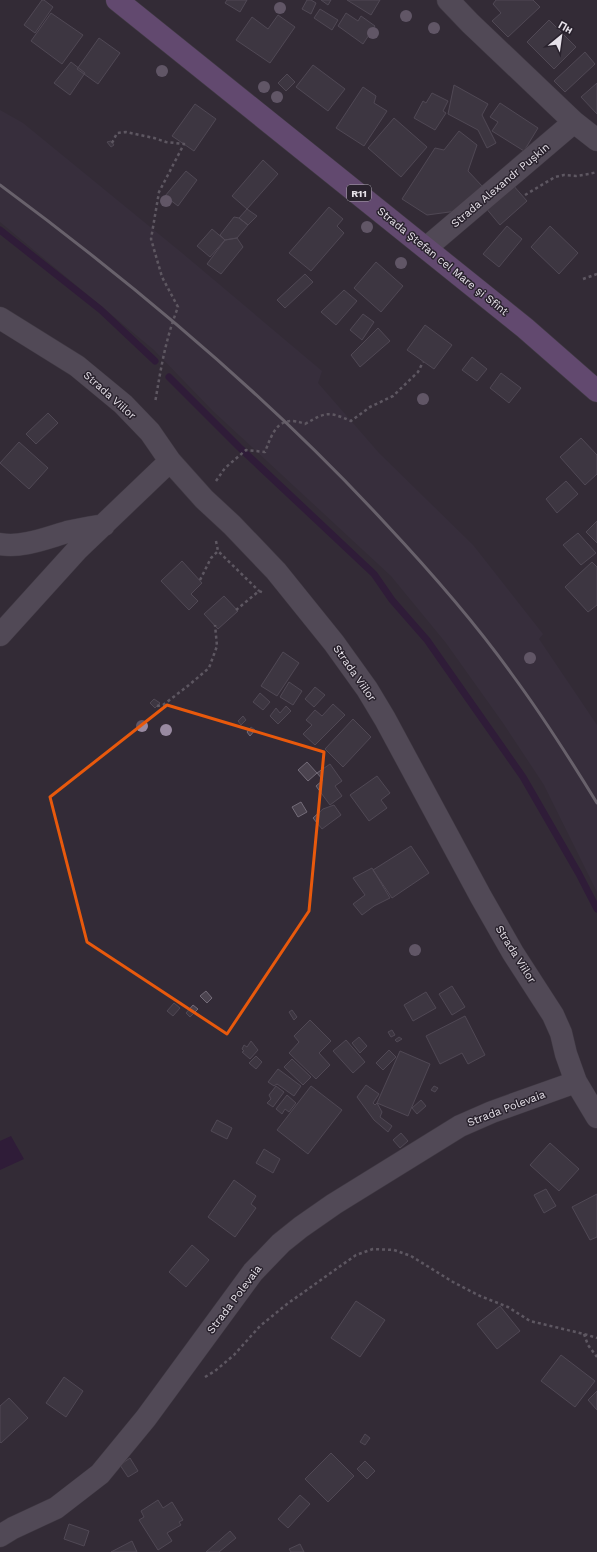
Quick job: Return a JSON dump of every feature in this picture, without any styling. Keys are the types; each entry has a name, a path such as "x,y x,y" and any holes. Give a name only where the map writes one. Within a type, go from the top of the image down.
{"main road":[{"name":"Strada Ştefan cel Mare şi Sfînt","path":"117,0 525,328 597,391"}],"street":[{"path":"448,0 470,23 574,122 597,140"},
{"name":"Strada Alexandr Pușkin","path":"426,248 574,122"},
{"name":"Strada Viilor","path":"0,318 77,366 123,404 150,432 170,461 206,501 232,525 276,571 334,643 367,689 399,742 442,828 481,898 513,953 553,1015 561,1033 566,1054 576,1082 597,1117"},
{"path":"0,635 77,550 170,461"},
{"path":"0,544 10,546 33,542 69,532 104,525"},
{"name":"Strada Polevaia","path":"0,1536 12,1528 56,1508 100,1474 146,1418 253,1272 281,1243 301,1227 334,1204 460,1126 492,1112 576,1082"}],"path":[{"path":"112,143 117,134 126,132 166,142 184,144 159,192 151,239 162,277 178,307 168,334 161,362 150,432"},
{"path":"523,197 555,177 564,175 576,176 597,172"},
{"path":"583,279 597,274"},
{"path":"206,501 225,468 246,450 265,452 272,435 279,425 285,421 294,420 305,424 322,414 334,413 351,421 370,407 393,396 418,372 423,362"},
{"path":"200,580 211,558 218,551"},
{"path":"157,706 163,705 209,668 218,646 215,625"},
{"path":"200,1380 215,1371 234,1355 260,1326 287,1304 356,1256 373,1249 394,1250 411,1256 453,1282 480,1296 508,1307 530,1321 597,1338"},
{"path":"584,1334 588,1345 597,1357"}],"highlighted area":[{"path":"167,705 324,752 309,911 227,1034 87,942 50,797"}],"shaded area":[{"path":"0,110 23,123 182,253 322,371 318,383 379,453 473,545 543,634 539,639 597,725 597,892 544,785 503,723 446,643 391,576 213,411 154,350 0,222"},
{"path":"11,1136 24,1159 0,1170 0,1141"}],"building":[{"path":"42,0 53,7 35,33 24,25"},
{"path":"227,0 247,0 240,12 225,3"},
{"path":"307,0 311,0 316,3 311,14 302,9"},
{"path":"321,0 331,0 328,5"},
{"path":"347,0 380,0 371,15"},
{"path":"496,0 533,0 540,7 508,37 492,21 501,13 493,4"},
{"path":"320,9 338,20 332,30 314,18"},
{"path":"51,13 83,35 62,64 31,41"},
{"path":"346,13 358,21 361,16 375,26 363,44 338,26"},
{"path":"278,15 295,27 270,63 236,40 252,17 268,29"},
{"path":"549,20 576,47 554,69 527,42"},
{"path":"99,38 120,53 98,84 77,69"},
{"path":"585,52 595,64 565,92 554,81"},
{"path":"71,62 85,73 70,95 54,83"},
{"path":"313,65 345,89 328,111 296,87"},
{"path":"287,74 295,82 286,91 278,83"},
{"path":"597,83 597,114 581,97"},
{"path":"454,85 488,104 482,115 496,143 487,148 478,130 448,114"},
{"path":"363,87 376,96 374,103 387,111 364,146 336,128"},
{"path":"432,93 448,101 443,111 446,113 435,130 414,118 423,101 426,103"},
{"path":"500,103 538,128 524,151 492,131 498,122 490,117"},
{"path":"195,104 216,119 194,151 172,136"},
{"path":"394,118 427,147 401,177 368,148"},
{"path":"459,131 477,145 468,171 482,186 457,211 427,215 402,199 435,148 444,150"},
{"path":"111,141 114,145 111,147 107,142"},
{"path":"263,160 278,174 247,209 232,196"},
{"path":"186,171 197,180 178,206 165,196"},
{"path":"512,184 527,201 500,225 485,207"},
{"path":"329,207 343,219 337,226 344,233 311,271 289,253"},
{"path":"247,209 257,216 248,225 239,218"},
{"path":"234,217 239,218 248,225 237,238 225,240 220,235"},
{"path":"507,226 522,239 499,267 483,254"},
{"path":"550,226 578,253 559,274 531,247"},
{"path":"212,229 225,240 210,257 197,246"},
{"path":"237,238 243,247 221,274 207,264 225,240"},
{"path":"376,262 403,286 381,312 354,288"},
{"path":"305,274 313,282 285,308 277,300"},
{"path":"344,290 357,301 336,325 321,312"},
{"path":"363,314 374,322 362,340 350,330"},
{"path":"425,325 452,345 434,369 407,350"},
{"path":"378,328 390,341 360,367 351,355"},
{"path":"472,357 487,369 477,381 462,370"},
{"path":"501,373 521,388 509,403 490,388"},
{"path":"48,413 58,423 36,444 26,434"},
{"path":"581,438 597,455 597,474 585,485 560,457"},
{"path":"19,442 48,468 29,489 0,463"},
{"path":"566,481 578,494 557,513 546,499"},
{"path":"597,521 597,543 586,532"},
{"path":"578,533 596,553 581,565 563,545"},
{"path":"182,561 202,583 191,594 198,601 189,610 161,581"},
{"path":"592,562 597,567 597,605 588,612 565,587"},
{"path":"224,596 238,611 218,629 204,614"},
{"path":"283,652 299,663 277,696 261,686"},
{"path":"289,682 302,691 293,705 280,697"},
{"path":"315,687 325,695 314,707 305,699"},
{"path":"260,693 270,702 263,710 253,702"},
{"path":"154,699 160,703 155,708 150,703"},
{"path":"333,704 345,715 315,745 303,734 312,725 306,720 315,710 322,716"},
{"path":"286,706 291,711 278,724 270,716 276,708 280,713"},
{"path":"243,716 246,720 241,725 238,721"},
{"path":"353,719 371,737 343,767 325,749"},
{"path":"251,727 255,730 250,736 247,732"},
{"path":"307,762 317,773 308,781 298,770"},
{"path":"330,764 342,781 335,786 342,796 330,805 316,786 323,780 317,773"},
{"path":"377,776 390,793 381,800 387,808 369,821 350,795"},
{"path":"301,802 307,812 298,817 292,807"},
{"path":"334,805 341,815 322,829 313,818 323,809"},
{"path":"411,846 429,873 392,898 373,870"},
{"path":"372,868 390,898 374,906 362,915 353,904 365,895 353,878"},
{"path":"452,986 465,1007 452,1015 439,994"},
{"path":"206,991 212,998 207,1003 200,996"},
{"path":"426,992 436,1008 413,1021 404,1005"},
{"path":"174,1003 180,1008 173,1016 167,1011"},
{"path":"193,1005 198,1009 190,1017 186,1013"},
{"path":"292,1010 297,1017 294,1020 289,1012"},
{"path":"465,1016 485,1055 468,1064 462,1053 440,1064 426,1036"},
{"path":"310,1020 331,1041 319,1053 330,1065 316,1079 289,1053 299,1042 294,1036"},
{"path":"392,1030 395,1035 391,1037 388,1032"},
{"path":"359,1037 367,1046 360,1053 352,1043"},
{"path":"399,1037 402,1039 397,1042 395,1040"},
{"path":"346,1040 365,1062 353,1073 333,1051"},
{"path":"251,1041 258,1050 250,1059 242,1052 244,1051 242,1049 244,1045 247,1047"},
{"path":"389,1050 396,1057 383,1070 376,1063"},
{"path":"400,1051 430,1064 408,1116 377,1103"},
{"path":"256,1056 262,1062 256,1069 249,1063"},
{"path":"292,1059 311,1077 303,1085 284,1067"},
{"path":"278,1069 301,1086 294,1096 277,1084 274,1086 268,1082"},
{"path":"366,1085 379,1094 373,1103 375,1105 377,1103 382,1112 380,1117 392,1126 388,1132 374,1120 357,1097"},
{"path":"276,1086 284,1092 273,1107 267,1103 271,1099 269,1095"},
{"path":"311,1086 342,1110 308,1154 277,1130"},
{"path":"434,1086 438,1088 435,1092 431,1090"},
{"path":"287,1095 296,1103 289,1112 285,1109 282,1114 276,1109"},
{"path":"421,1100 426,1106 417,1114 412,1108"},
{"path":"217,1120 232,1128 227,1139 211,1131"},
{"path":"401,1133 408,1141 400,1148 393,1140"},
{"path":"550,1143 579,1169 559,1191 530,1165"},
{"path":"264,1149 280,1159 273,1173 256,1163"},
{"path":"234,1180 256,1196 251,1204 256,1208 235,1237 208,1217"},
{"path":"546,1189 556,1206 544,1213 534,1195"},
{"path":"597,1194 597,1237 590,1240 572,1207"},
{"path":"192,1245 209,1260 186,1287 169,1272"},
{"path":"356,1301 385,1320 360,1357 331,1338"},
{"path":"500,1306 520,1331 497,1349 477,1324"},
{"path":"561,1355 595,1381 575,1407 541,1381"},
{"path":"64,1377 83,1391 66,1417 46,1403"},
{"path":"597,1391 597,1410 588,1400"},
{"path":"9,1398 28,1418 1,1443 0,1406"},
{"path":"365,1434 370,1438 365,1445 360,1442"},
{"path":"331,1453 354,1476 328,1502 305,1479"},
{"path":"130,1458 138,1471 128,1477 120,1465"},
{"path":"365,1461 375,1471 367,1479 357,1469"},
{"path":"300,1495 310,1504 288,1528 278,1519"},
{"path":"158,1500 163,1508 172,1502 183,1520 179,1522 181,1525 167,1533 172,1541 158,1550 139,1520 144,1517 141,1511"},
{"path":"69,1524 89,1531 84,1546 64,1539"},
{"path":"230,1531 236,1538 219,1552 206,1552"},
{"path":"132,1541 137,1552 111,1552"},
{"path":"300,1544 304,1552 291,1552 289,1549"}],"waterway":[{"path":"0,230 101,310 155,361"},
{"path":"169,377 239,447 374,574 392,600 427,640 523,777 579,874 597,909"}],"railway":[{"path":"0,185 102,263 201,345 295,431 341,476 418,559 481,634 534,705 597,803"}]}
